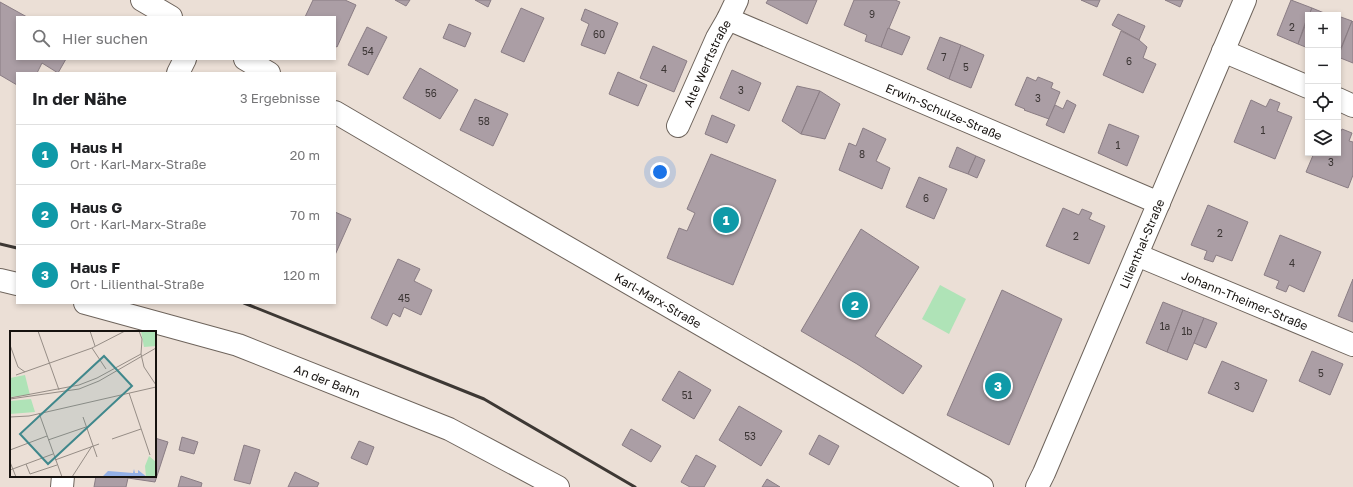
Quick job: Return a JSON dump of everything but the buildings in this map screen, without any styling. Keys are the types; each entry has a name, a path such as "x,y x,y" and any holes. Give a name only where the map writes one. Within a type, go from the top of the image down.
{"street":[{"path":"142,0 169,16"},
{"name":"Lilienthal-Straße","path":"1037,487 1160,203 1245,0"},
{"name":"Alte Werftstraße","path":"678,126 717,38 733,9"},
{"name":"Erwin-Schulze-Straße","path":"733,9 1160,203"},
{"path":"1223,51 1305,86"},
{"path":"178,72 184,60"},
{"path":"246,60 267,72"},
{"path":"1341,100 1353,106"},
{"name":"Karl-Marx-Straße","path":"336,113 982,487"},
{"name":"Johann-Theimer-Straße","path":"1137,255 1353,345"},
{"path":"0,280 16,284"},
{"name":"An der Bahn","path":"89,304 238,344 449,429 558,487"},
{"path":"62,487 63,477"}],"green space":[{"path":"940,285 966,299 949,334 922,319"}],"railway":[{"path":"0,244 16,248"},
{"path":"246,304 484,399 635,487"}],"place":[{"name":"Haus H","path":"726,220"},
{"name":"Haus G","path":"855,305"},
{"name":"Haus F","path":"998,386"}]}
